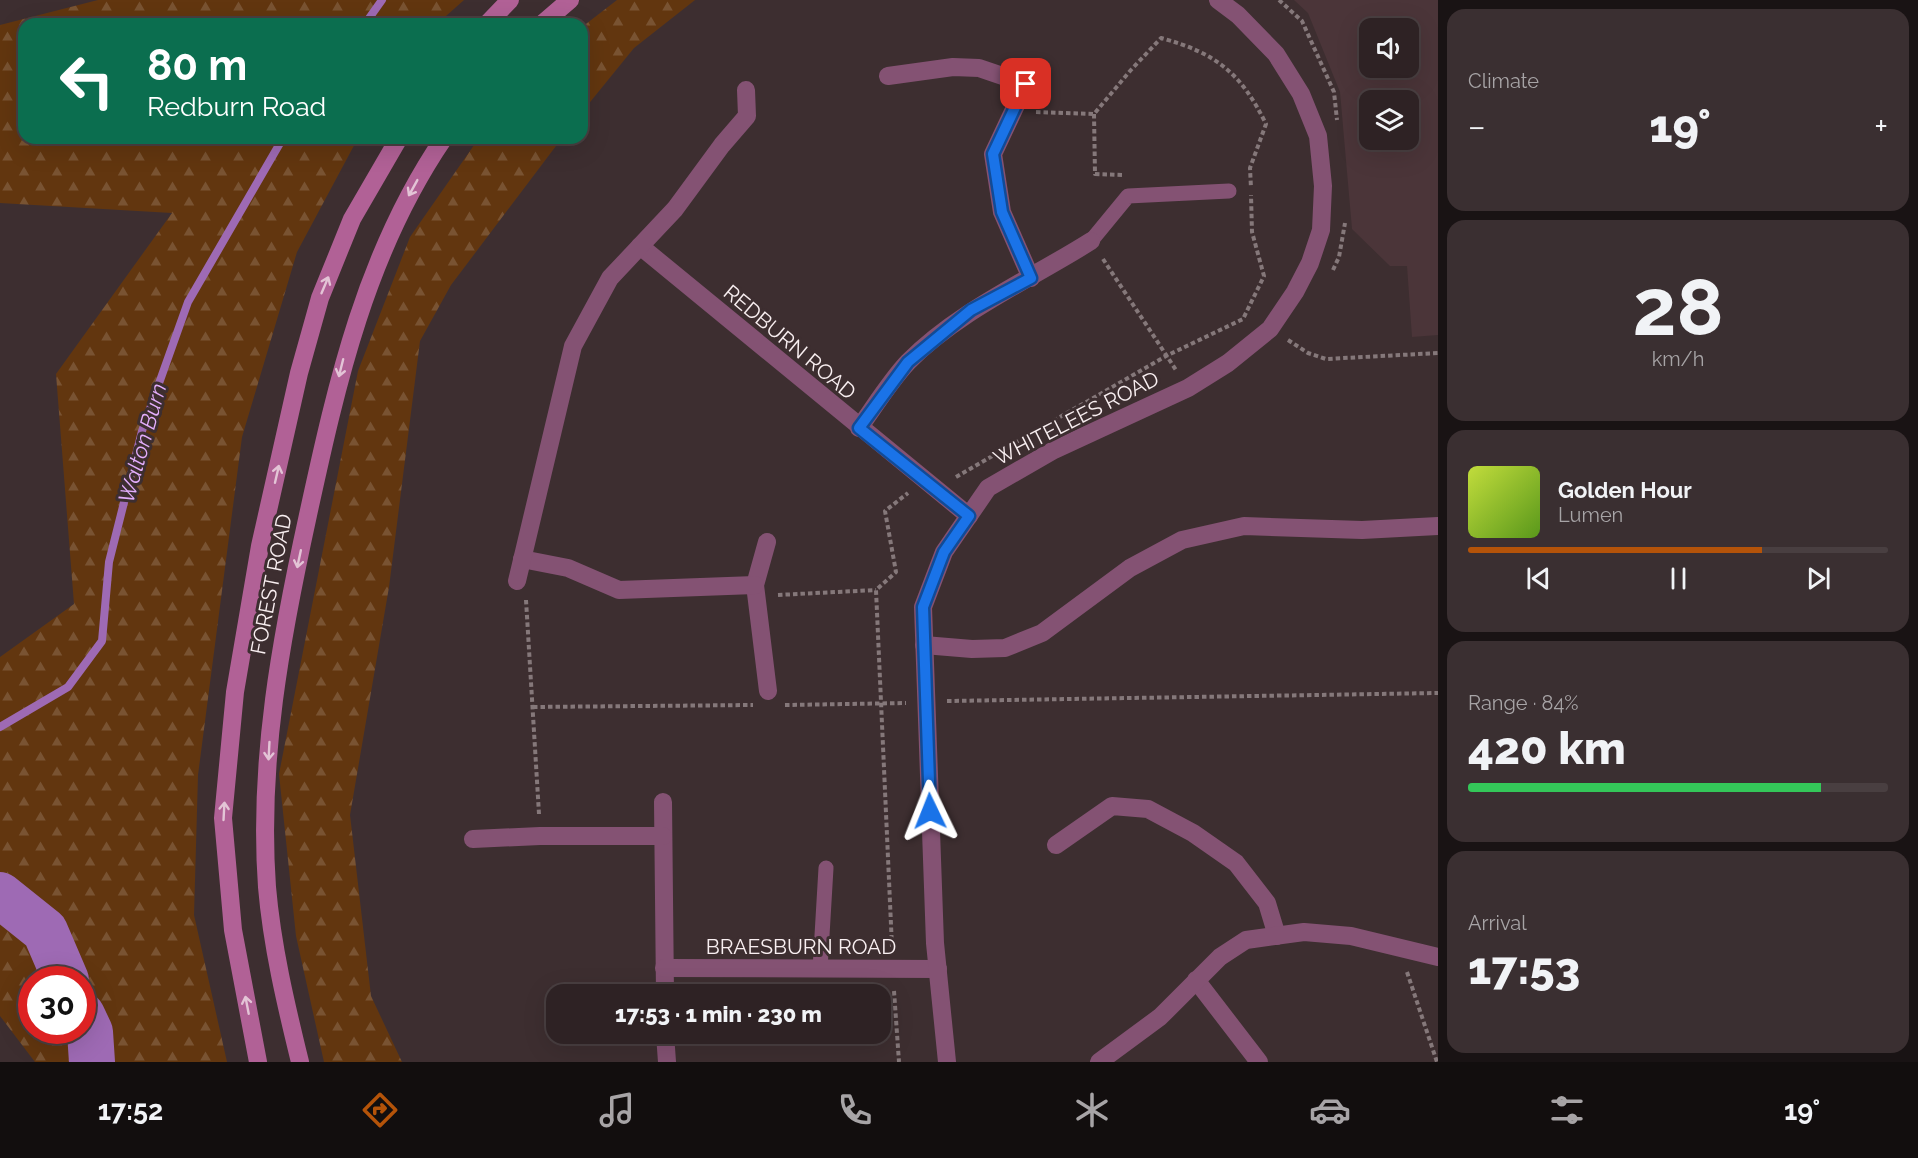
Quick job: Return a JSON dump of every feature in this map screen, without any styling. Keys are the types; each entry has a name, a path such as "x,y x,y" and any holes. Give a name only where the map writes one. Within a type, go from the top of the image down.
{"street":[{"path":"493,18 510,0"},
{"path":"549,18 570,0"},
{"name":"WHITELEES ROAD","path":"947,1062 938,969 925,701 923,607 944,552 988,488 1053,450 1188,388 1228,363 1270,329 1295,292 1310,262 1321,230 1323,186 1318,136 1301,94 1276,54 1238,15 1218,0"},
{"path":"888,76 953,67 979,68 1026,84 993,154 1002,212 1031,278"},
{"path":"517,581 573,346 610,278 675,209 722,145 747,116 746,90"},
{"name":"FOREST ROAD","path":"258,1062 233,930 223,818 235,692 261,546 299,373 320,298 352,219 396,144"},
{"name":"FOREST ROAD","path":"300,1062 272,927 267,888 266,794 271,715 279,661 321,452 345,353 370,280 389,235 425,166 440,144"},
{"path":"859,428 908,362 971,310 1031,278 1091,241"},
{"name":"REDBURN ROAD","path":"640,246 969,516"},
{"path":"924,645 972,649 1005,648 1042,633 1130,568 1182,540 1244,526 1362,530 1438,526"},
{"path":"767,542 755,585 770,701"},
{"path":"522,559 568,568 619,590 755,585"},
{"path":"663,802 665,984"},
{"path":"1056,845 1112,806 1148,808 1193,834 1236,863 1267,903 1277,936"},
{"path":"473,839 540,836 663,836"},
{"path":"1099,1062 1160,1017 1220,957 1246,940 1304,932 1352,936 1438,957"},
{"name":"BRAESBURN ROAD","path":"664,968 938,969"},
{"path":"1196,980 1259,1062"},
{"path":"666,1044 667,1062"}],"lane":[{"path":"1091,241 1128,196 1229,191"},
{"path":"820,969 826,868"}],"path":[{"path":"1279,0 1302,21 1334,92 1337,126"},
{"path":"755,585 781,596 876,590 896,572 885,511 1167,356 1243,319 1264,276 1252,232 1250,168 1266,124 1251,93 1219,62 1192,46 1161,38 1130,70 1094,114 1095,174 1124,174 1128,196"},
{"path":"1014,111 1094,114"},
{"path":"1329,277 1340,257 1346,228 1345,216"},
{"path":"1091,241 1188,388"},
{"path":"1281,348 1294,332"},
{"path":"1288,340 1308,353 1326,359 1438,353"},
{"path":"517,581 526,595 540,836"},
{"path":"876,590 899,1062"},
{"path":"533,707 770,701 881,704 925,701 1438,693"},
{"path":"1399,948 1437,1062"}],"shaded area":[{"path":"1294,0 1438,0 1438,335 1412,337 1407,266 1390,266 1352,229 1340,92 1308,13"}],"green space":[{"path":"98,0 464,0 444,18 27,18"},
{"path":"617,0 695,0 634,48 588,105 588,22"},
{"path":"18,20 18,144 355,144 297,252 242,437 198,775 194,915 227,1062 35,1062 21,1044 96,1044 96,966 18,966 18,1040 0,1016 0,657 74,604 56,374 172,213 0,203 0,25"},
{"path":"475,144 557,144 451,285 420,341 389,587 350,815 371,996 402,1062 324,1062 296,936 279,774 358,371 410,237"}],"waterway":[{"name":"Walton Burn","path":"369,18 382,0"},
{"name":"Walton Burn","path":"0,727 68,687 102,641 109,562 142,431 188,302 280,144"},
{"name":"Walton Burn","path":"0,895 45,931 60,966"},
{"name":"Walton Burn","path":"91,1044 92,1062"}],"route":[{"path":"930,811 923,607 944,552 969,516 859,428 908,362 971,310 1031,278 1002,212 993,154 1026,84"}]}
